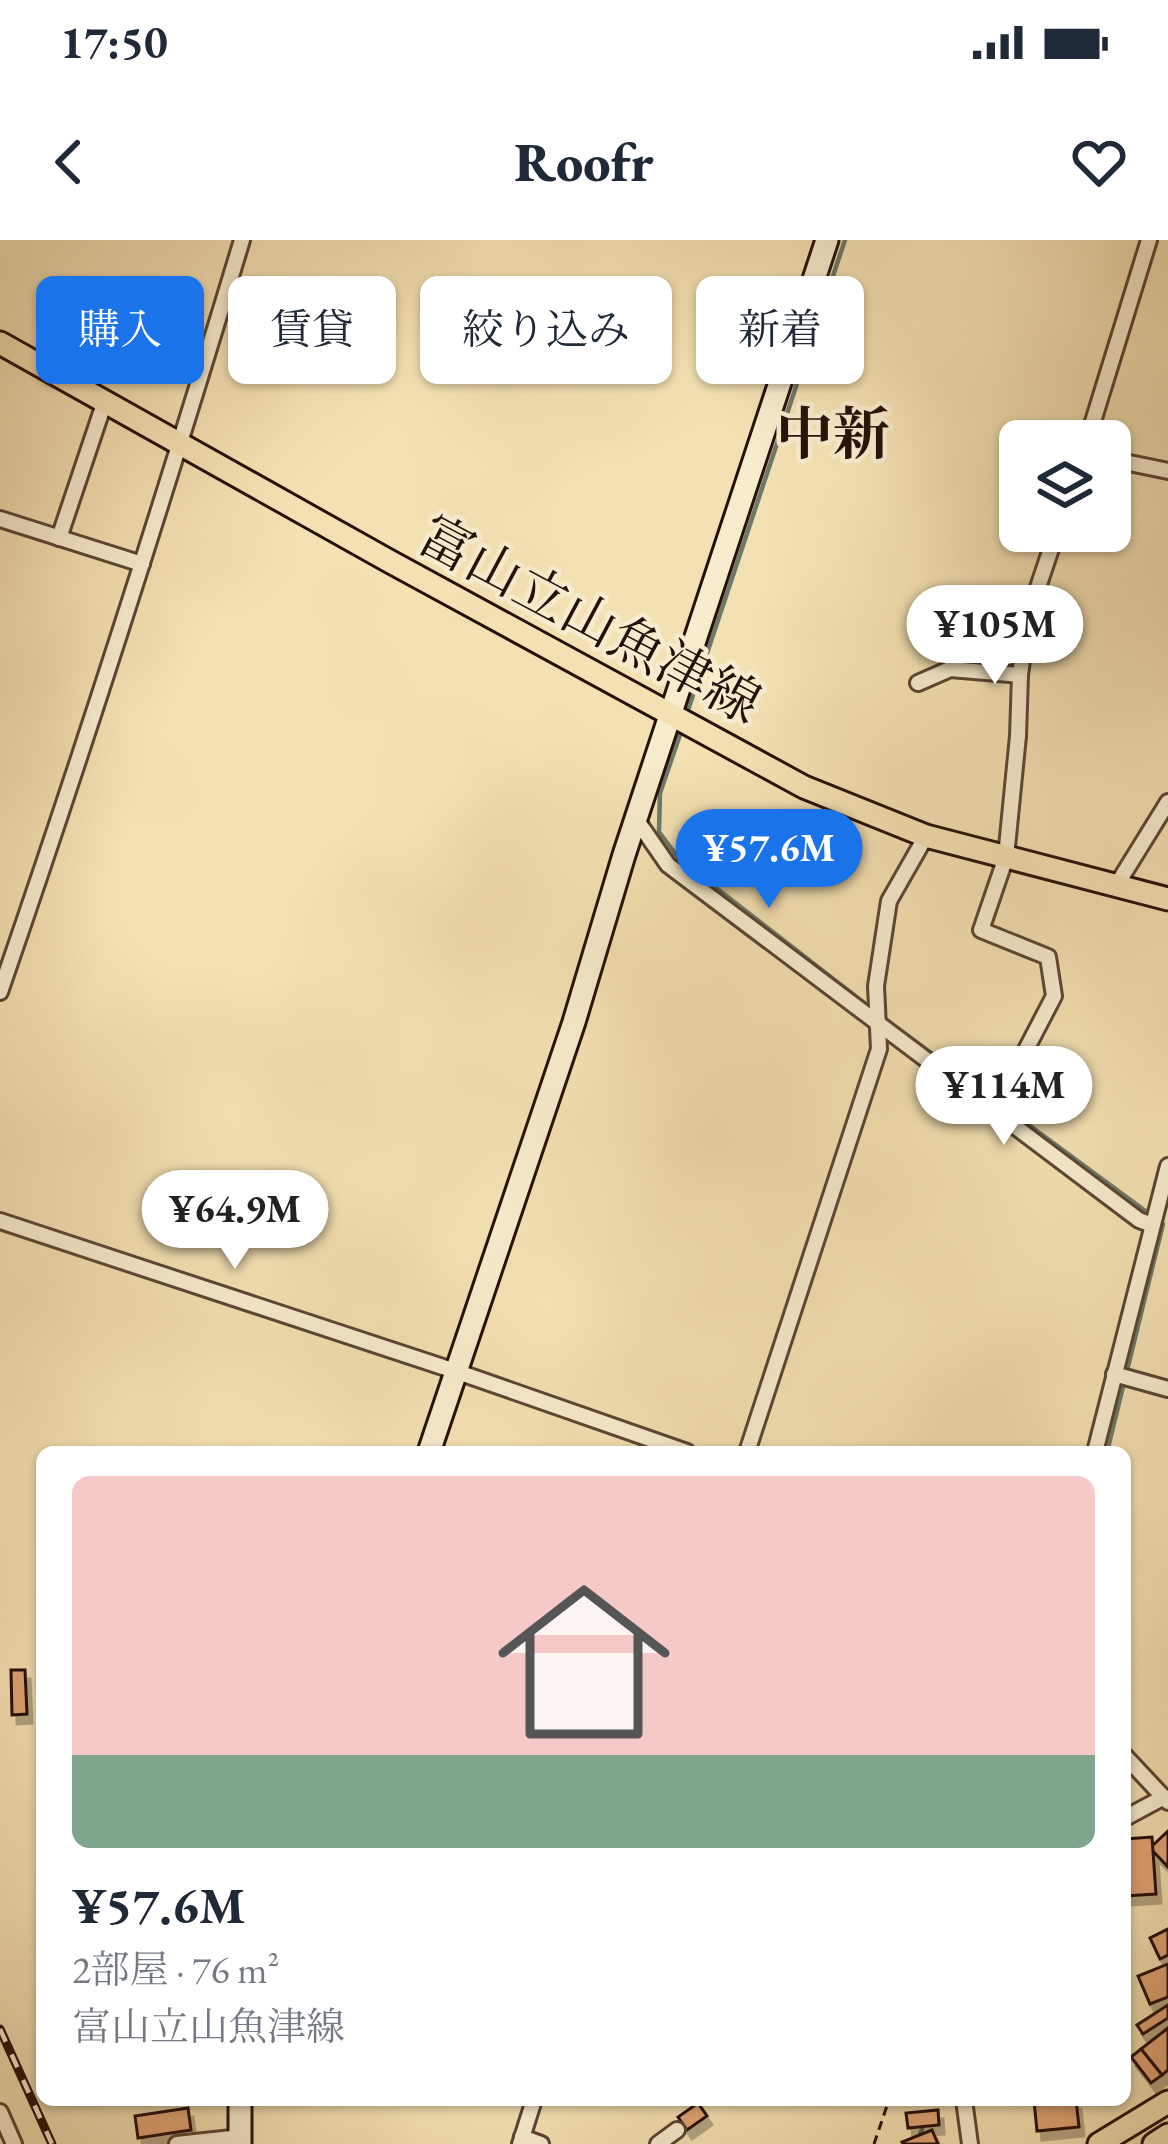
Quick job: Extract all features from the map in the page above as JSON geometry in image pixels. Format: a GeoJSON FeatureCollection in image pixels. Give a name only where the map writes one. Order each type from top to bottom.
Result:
{"type":"FeatureCollection","features":[{"type":"Feature","properties":{"kind":"main road","name":"富山立山魚津線"},"geometry":{"type":"LineString","coordinates":[[0,343],[804,787],[926,836],[1168,899]]}},
{"type":"Feature","properties":{"kind":"main road"},"geometry":{"type":"LineString","coordinates":[[1099,2144],[1168,2102]]}},
{"type":"Feature","properties":{"kind":"main road"},"geometry":{"type":"LineString","coordinates":[[1154,2144],[1168,2135]]}},
{"type":"Feature","properties":{"kind":"street"},"geometry":{"type":"LineString","coordinates":[[0,992],[181,443],[242,240]]}},
{"type":"Feature","properties":{"kind":"street"},"geometry":{"type":"LineString","coordinates":[[431,1446],[574,1022],[826,240]]}},
{"type":"Feature","properties":{"kind":"street"},"geometry":{"type":"LineString","coordinates":[[1093,420],[1149,240]]}},
{"type":"Feature","properties":{"kind":"street"},"geometry":{"type":"LineString","coordinates":[[59,538],[105,401]]}},
{"type":"Feature","properties":{"kind":"street"},"geometry":{"type":"LineString","coordinates":[[1131,463],[1168,471]]}},
{"type":"Feature","properties":{"kind":"street"},"geometry":{"type":"LineString","coordinates":[[0,519],[142,564]]}},
{"type":"Feature","properties":{"kind":"street"},"geometry":{"type":"LineString","coordinates":[[1016,1069],[1054,996],[1048,957],[981,930],[1006,857],[1028,617],[1050,552]]}},
{"type":"Feature","properties":{"kind":"street"},"geometry":{"type":"LineString","coordinates":[[918,683],[950,669],[1020,675]]}},
{"type":"Feature","properties":{"kind":"street"},"geometry":{"type":"LineString","coordinates":[[1115,886],[1168,802]]}},
{"type":"Feature","properties":{"kind":"street"},"geometry":{"type":"LineString","coordinates":[[636,819],[668,865],[1139,1220],[1152,1225]]}},
{"type":"Feature","properties":{"kind":"street"},"geometry":{"type":"LineString","coordinates":[[749,1446],[879,1049],[876,986],[890,901],[926,836]]}},
{"type":"Feature","properties":{"kind":"street"},"geometry":{"type":"LineString","coordinates":[[1096,1446],[1168,1166]]}},
{"type":"Feature","properties":{"kind":"street"},"geometry":{"type":"LineString","coordinates":[[0,1221],[670,1446]]}},
{"type":"Feature","properties":{"kind":"street"},"geometry":{"type":"LineString","coordinates":[[1114,1374],[1168,1389]]}},
{"type":"Feature","properties":{"kind":"street"},"geometry":{"type":"LineString","coordinates":[[1131,1762],[1166,1800],[1131,1815]]}},
{"type":"Feature","properties":{"kind":"street"},"geometry":{"type":"LineString","coordinates":[[177,2144],[240,2140],[240,2106]]}},
{"type":"Feature","properties":{"kind":"street"},"geometry":{"type":"LineString","coordinates":[[532,2106],[521,2141],[542,2144]]}},
{"type":"Feature","properties":{"kind":"street"},"geometry":{"type":"LineString","coordinates":[[965,2106],[970,2144]]}},
{"type":"Feature","properties":{"kind":"street"},"geometry":{"type":"LineString","coordinates":[[0,2112],[14,2144]]}},
{"type":"Feature","properties":{"kind":"street"},"geometry":{"type":"LineString","coordinates":[[658,2144],[677,2131]]}},
{"type":"Feature","properties":{"kind":"path"},"geometry":{"type":"LineString","coordinates":[[874,2144],[887,2106]]}},
{"type":"Feature","properties":{"kind":"building"},"geometry":{"type":"Polygon","coordinates":[[[11,1670],[25,1670],[27,1714],[12,1715],[11,1670]]]}},
{"type":"Feature","properties":{"kind":"building"},"geometry":{"type":"Polygon","coordinates":[[[1168,1831],[1168,1867],[1150,1848],[1168,1831]]]}},
{"type":"Feature","properties":{"kind":"building"},"geometry":{"type":"Polygon","coordinates":[[[1152,1837],[1156,1894],[1131,1896],[1131,1839],[1152,1837]]]}},
{"type":"Feature","properties":{"kind":"building"},"geometry":{"type":"Polygon","coordinates":[[[1168,1929],[1168,1955],[1160,1959],[1150,1938],[1168,1929]]]}},
{"type":"Feature","properties":{"kind":"building"},"geometry":{"type":"Polygon","coordinates":[[[1168,1964],[1168,1997],[1150,2004],[1138,1976],[1168,1964]]]}},
{"type":"Feature","properties":{"kind":"building"},"geometry":{"type":"Polygon","coordinates":[[[1168,2005],[1168,2018],[1143,2034],[1137,2025],[1168,2005]]]}},
{"type":"Feature","properties":{"kind":"building"},"geometry":{"type":"Polygon","coordinates":[[[1168,2028],[1168,2070],[1162,2075],[1141,2049],[1168,2028]]]}},
{"type":"Feature","properties":{"kind":"building"},"geometry":{"type":"Polygon","coordinates":[[[1141,2049],[1162,2075],[1151,2083],[1131,2057],[1141,2049]]]}},
{"type":"Feature","properties":{"kind":"building"},"geometry":{"type":"Polygon","coordinates":[[[694,2106],[700,2106],[707,2116],[687,2130],[678,2117],[694,2106]]]}},
{"type":"Feature","properties":{"kind":"building"},"geometry":{"type":"Polygon","coordinates":[[[1034,2106],[1077,2106],[1079,2127],[1037,2131],[1034,2106]]]}},
{"type":"Feature","properties":{"kind":"building"},"geometry":{"type":"Polygon","coordinates":[[[188,2108],[191,2130],[138,2138],[135,2116],[188,2108]]]}},
{"type":"Feature","properties":{"kind":"building"},"geometry":{"type":"Polygon","coordinates":[[[938,2110],[939,2125],[908,2128],[906,2113],[938,2110]]]}},
{"type":"Feature","properties":{"kind":"building"},"geometry":{"type":"Polygon","coordinates":[[[932,2130],[938,2144],[902,2142],[932,2130]]]}},
{"type":"Feature","properties":{"kind":"waterway"},"geometry":{"type":"LineString","coordinates":[[687,713],[845,240]]}},
{"type":"Feature","properties":{"kind":"waterway"},"geometry":{"type":"LineString","coordinates":[[682,729],[660,793],[659,832],[680,860],[872,1009]]}},
{"type":"Feature","properties":{"kind":"waterway"},"geometry":{"type":"LineString","coordinates":[[881,1016],[1163,1224],[1108,1446]]}},
{"type":"Feature","properties":{"kind":"waterway"},"geometry":{"type":"LineString","coordinates":[[917,2144],[924,2123]]}},
{"type":"Feature","properties":{"kind":"railway"},"geometry":{"type":"LineString","coordinates":[[0,2029],[52,2144]]}},
{"type":"Feature","properties":{"kind":"district","name":"中新"},"geometry":{"type":"Point","coordinates":[833,434]}}]}
